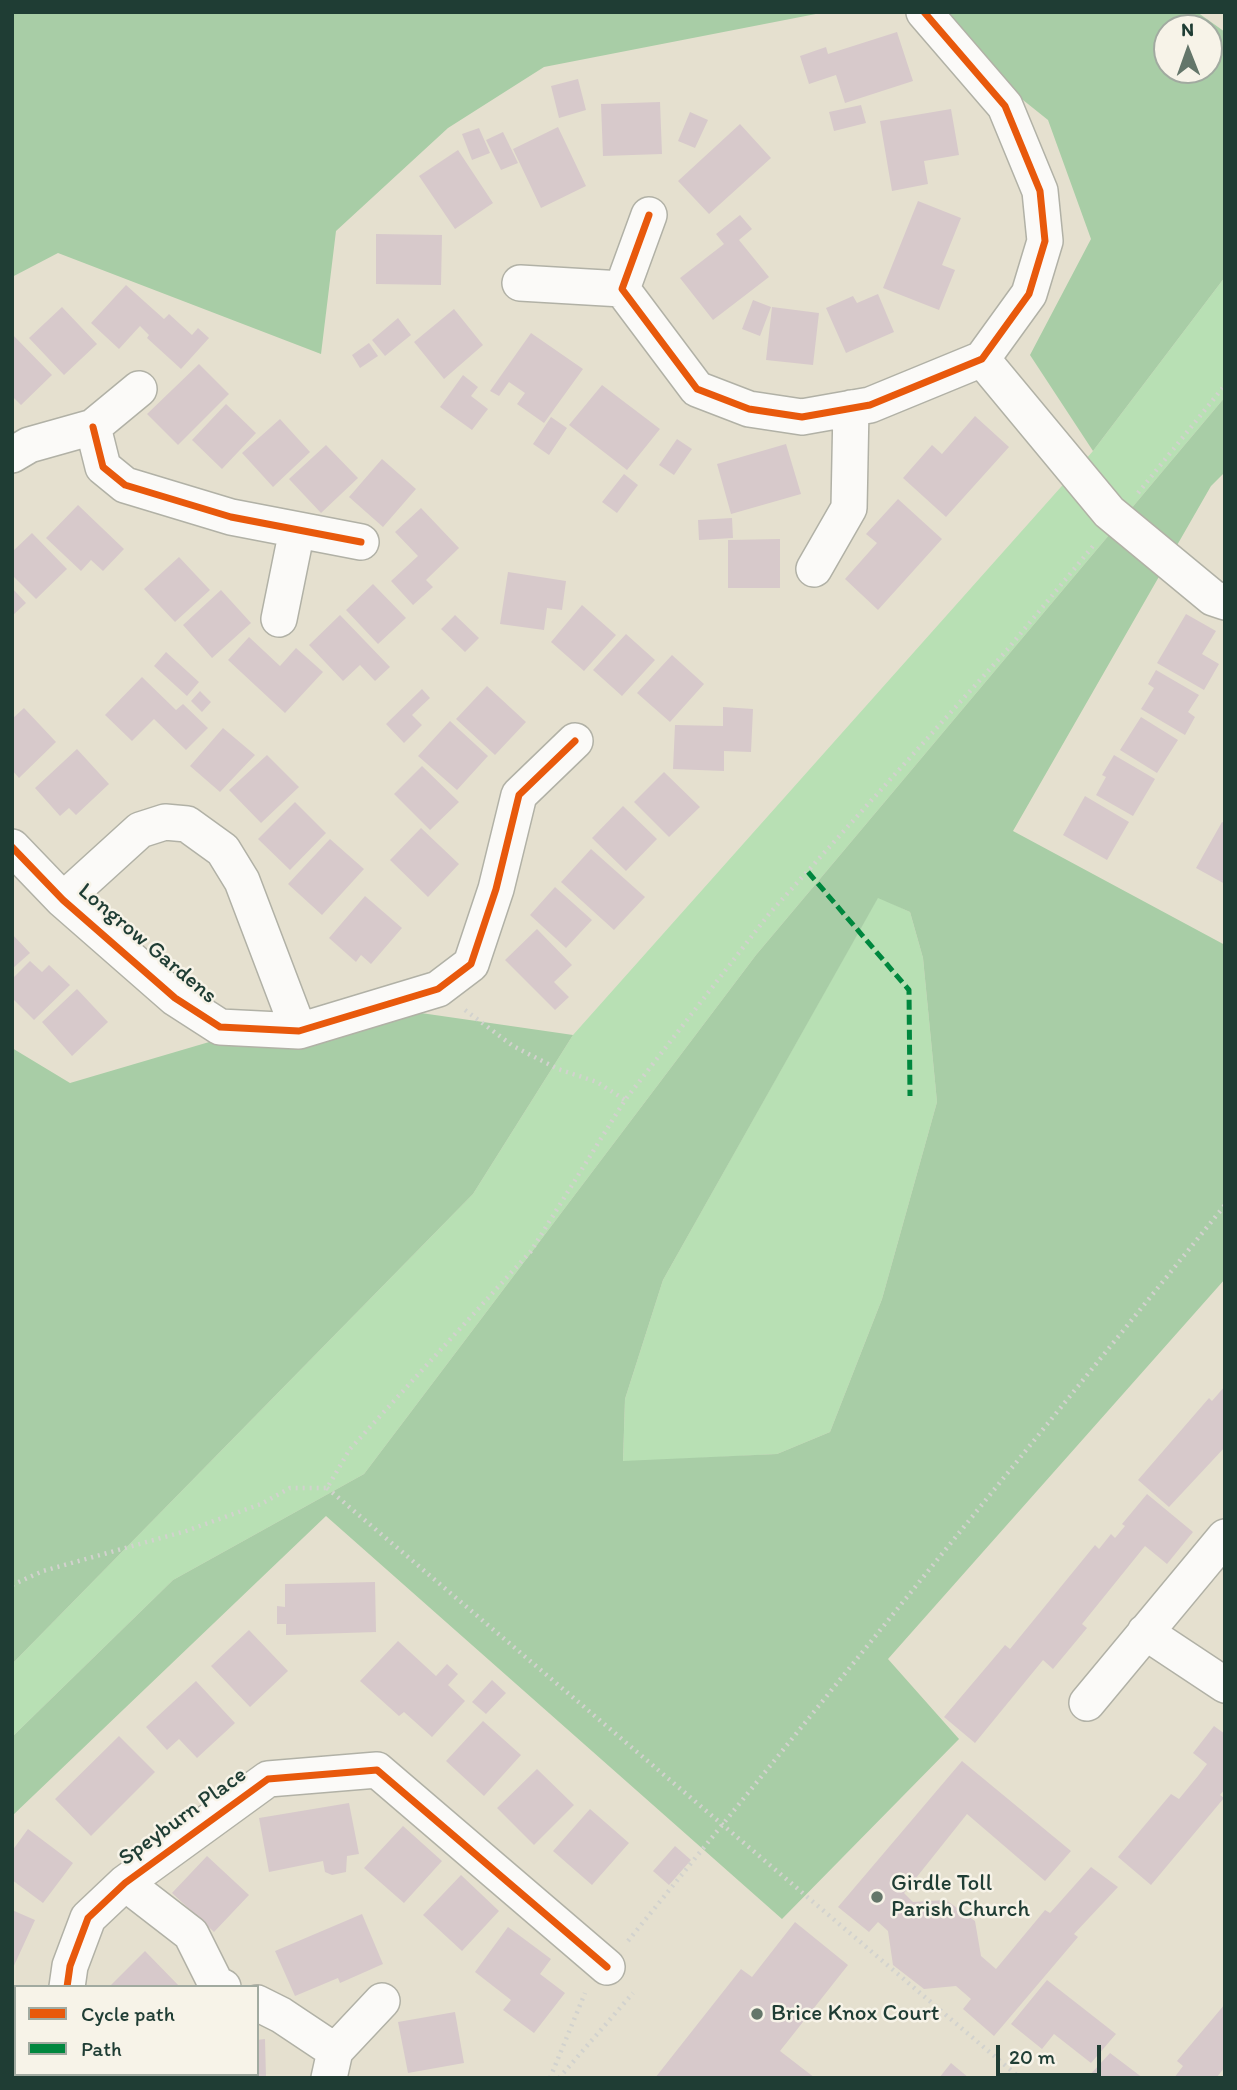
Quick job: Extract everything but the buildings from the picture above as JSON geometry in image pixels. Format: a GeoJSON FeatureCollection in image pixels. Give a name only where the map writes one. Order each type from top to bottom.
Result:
{"type":"FeatureCollection","features":[{"type":"Feature","properties":{"kind":"street"},"geometry":{"type":"LineString","coordinates":[[520,283],[622,289],[697,389],[749,409],[775,415],[802,416],[870,405],[982,359],[1029,294],[1045,241],[1041,191],[1005,106],[924,12]]}},
{"type":"Feature","properties":{"kind":"street"},"geometry":{"type":"LineString","coordinates":[[622,289],[649,215]]}},
{"type":"Feature","properties":{"kind":"street"},"geometry":{"type":"LineString","coordinates":[[982,359],[1112,515],[1213,598],[1225,602]]}},
{"type":"Feature","properties":{"kind":"street"},"geometry":{"type":"LineString","coordinates":[[12,455],[29,445],[93,427],[139,388]]}},
{"type":"Feature","properties":{"kind":"street"},"geometry":{"type":"LineString","coordinates":[[814,569],[849,508],[851,408]]}},
{"type":"Feature","properties":{"kind":"street"},"geometry":{"type":"LineString","coordinates":[[93,427],[103,467],[125,485],[231,517],[361,542]]}},
{"type":"Feature","properties":{"kind":"street"},"geometry":{"type":"LineString","coordinates":[[279,619],[297,530]]}},
{"type":"Feature","properties":{"kind":"street","name":"Longrow Gardens"},"geometry":{"type":"LineString","coordinates":[[12,847],[64,900],[176,998],[220,1027],[299,1031],[438,989],[471,964],[496,889],[519,795],[575,741]]}},
{"type":"Feature","properties":{"kind":"street","name":"Longrow Gardens"},"geometry":{"type":"LineString","coordinates":[[64,900],[140,830],[164,822],[187,824],[223,850],[242,881],[299,1031]]}},
{"type":"Feature","properties":{"kind":"street"},"geometry":{"type":"LineString","coordinates":[[1087,1703],[1225,1537]]}},
{"type":"Feature","properties":{"kind":"street"},"geometry":{"type":"LineString","coordinates":[[1145,1632],[1225,1685]]}},
{"type":"Feature","properties":{"kind":"street","name":"Speyburn Place"},"geometry":{"type":"LineString","coordinates":[[67,1985],[70,1966],[88,1918],[125,1883],[268,1779],[377,1770],[607,1967]]}},
{"type":"Feature","properties":{"kind":"street"},"geometry":{"type":"LineString","coordinates":[[125,1883],[191,1934],[218,1985]]}},
{"type":"Feature","properties":{"kind":"street"},"geometry":{"type":"LineString","coordinates":[[259,2004],[281,2015],[332,2065],[382,2001]]}},
{"type":"Feature","properties":{"kind":"path"},"geometry":{"type":"LineString","coordinates":[[327,1488],[350,1449],[531,1251],[625,1100],[769,914],[1007,650],[1112,515],[1225,385]]}},
{"type":"Feature","properties":{"kind":"path"},"geometry":{"type":"LineString","coordinates":[[438,989],[513,1046],[558,1069],[597,1082],[625,1100]]}},
{"type":"Feature","properties":{"kind":"path"},"geometry":{"type":"LineString","coordinates":[[550,2078],[588,1985],[607,1967],[723,1826],[1225,1205]]}},
{"type":"Feature","properties":{"kind":"path"},"geometry":{"type":"LineString","coordinates":[[12,1585],[43,1571],[186,1531],[261,1504],[290,1488],[327,1488],[1020,2078]]}},
{"type":"Feature","properties":{"kind":"path"},"geometry":{"type":"LineString","coordinates":[[559,2078],[635,1992],[607,1967]]}},
{"type":"Feature","properties":{"kind":"green space"},"geometry":{"type":"Polygon","coordinates":[[[12,12],[826,12],[544,67],[448,128],[336,231],[321,354],[58,253],[12,277],[12,12]]]}},
{"type":"Feature","properties":{"kind":"green space"},"geometry":{"type":"Polygon","coordinates":[[[913,12],[1197,12],[1200,14],[1153,14],[1153,84],[1223,84],[1223,31],[1225,32],[1225,277],[1093,451],[1030,355],[1091,239],[1048,120],[913,12]]]}},
{"type":"Feature","properties":{"kind":"green space"},"geometry":{"type":"Polygon","coordinates":[[[1225,277],[1225,397],[756,955],[364,1474],[173,1580],[12,1737],[12,1664],[473,1194],[573,1035],[1093,451],[1225,277]]]}},
{"type":"Feature","properties":{"kind":"green space"},"geometry":{"type":"Polygon","coordinates":[[[1225,397],[1225,472],[1211,486],[1013,831],[1225,945],[1225,1279],[888,1659],[959,1739],[782,1919],[326,1516],[12,1816],[12,1737],[173,1580],[364,1474],[756,955],[1225,397]],[[878,898],[663,1280],[625,1399],[623,1461],[777,1454],[830,1432],[882,1299],[937,1102],[923,958],[910,912],[878,898]]]}},
{"type":"Feature","properties":{"kind":"green space"},"geometry":{"type":"Polygon","coordinates":[[[878,897],[910,912],[923,958],[937,1102],[882,1299],[830,1432],[777,1454],[623,1462],[625,1399],[663,1280],[878,897]]]}},
{"type":"Feature","properties":{"kind":"green space"},"geometry":{"type":"Polygon","coordinates":[[[345,1002],[573,1035],[473,1194],[12,1664],[12,1048],[70,1083],[345,1002]]]}},
{"type":"Feature","properties":{"kind":"marked path"},"geometry":{"type":"LineString","coordinates":[[808,872],[909,990],[910,1096]]}},
{"type":"Feature","properties":{"kind":"cycle path"},"geometry":{"type":"LineString","coordinates":[[649,215],[622,289],[697,389],[749,409],[802,417],[870,405],[982,359],[1029,294],[1045,241],[1040,191],[1005,106],[924,12]]}},
{"type":"Feature","properties":{"kind":"cycle path"},"geometry":{"type":"LineString","coordinates":[[93,427],[103,467],[125,485],[231,517],[361,542]]}},
{"type":"Feature","properties":{"kind":"cycle path"},"geometry":{"type":"LineString","coordinates":[[12,847],[63,900],[175,998],[220,1027],[299,1031],[438,989],[471,964],[496,889],[519,795],[575,741]]}},
{"type":"Feature","properties":{"kind":"cycle path"},"geometry":{"type":"LineString","coordinates":[[67,1985],[70,1966],[88,1918],[125,1883],[268,1779],[377,1770],[607,1967]]}},
{"type":"Feature","properties":{"kind":"place","name":"Girdle Toll Parish Church"},"geometry":{"type":"Point","coordinates":[877,1897]}},
{"type":"Feature","properties":{"kind":"place","name":"Brice Knox Court"},"geometry":{"type":"Point","coordinates":[757,2014]}}]}
